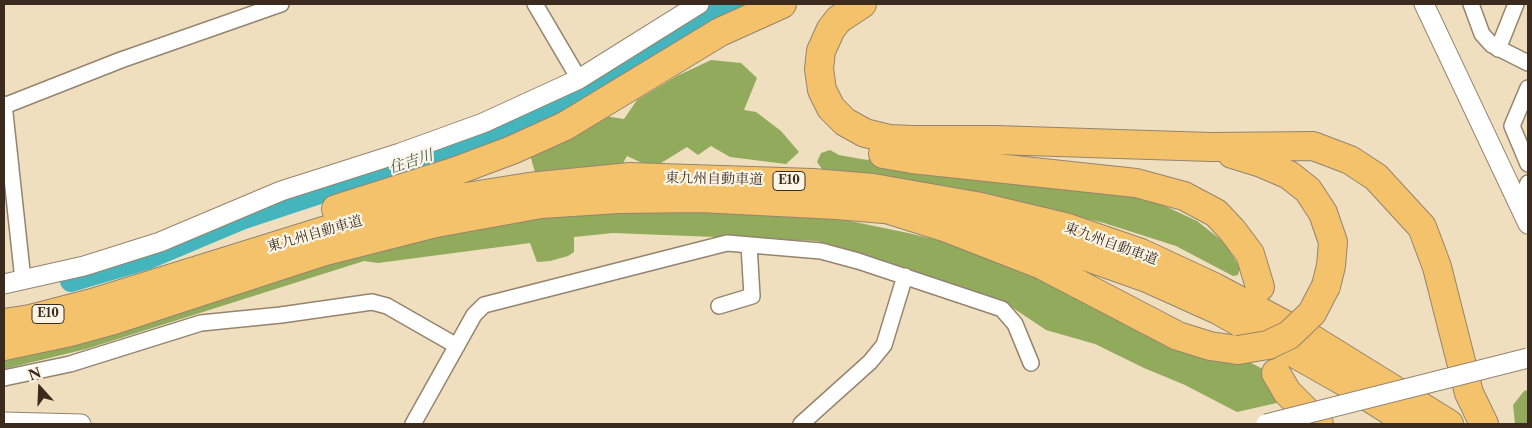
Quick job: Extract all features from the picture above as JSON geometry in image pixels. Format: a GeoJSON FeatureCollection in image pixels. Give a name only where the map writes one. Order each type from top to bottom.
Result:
{"type":"FeatureCollection","features":[{"type":"Feature","properties":{"kind":"highway"},"geometry":{"type":"LineString","coordinates":[[92,303],[284,227],[456,171],[512,150],[565,126],[720,32],[782,4]]}},
{"type":"Feature","properties":{"kind":"highway"},"geometry":{"type":"LineString","coordinates":[[833,4],[823,12],[809,32],[802,59],[803,82],[812,106],[832,133],[875,152],[912,159],[1136,183],[1184,196],[1216,213],[1232,230],[1250,254],[1260,287]]}},
{"type":"Feature","properties":{"kind":"highway"},"geometry":{"type":"LineString","coordinates":[[862,4],[839,20],[825,39],[819,61],[822,90],[831,108],[845,122],[865,133],[890,139],[912,140],[996,140],[1211,148],[1313,146],[1350,160],[1376,177],[1422,227],[1437,267],[1469,393],[1484,424]]}},
{"type":"Feature","properties":{"kind":"highway"},"geometry":{"type":"LineString","coordinates":[[883,208],[947,228],[1042,265],[1178,336],[1210,346],[1238,350],[1268,345],[1289,335],[1312,313],[1326,286],[1331,266],[1333,242],[1324,213],[1308,190],[1289,175],[1261,163],[1211,148]]}},
{"type":"Feature","properties":{"kind":"highway","name":"東九州自動車道"},"geometry":{"type":"LineString","coordinates":[[4,323],[30,319],[92,303],[323,230],[428,203],[529,187],[630,177],[822,184],[873,188],[981,207],[1065,227],[1141,254],[1214,287],[1312,339],[1449,424]]}},
{"type":"Feature","properties":{"kind":"highway","name":"東九州自動車道"},"geometry":{"type":"LineString","coordinates":[[4,346],[70,332],[114,320],[350,245],[436,223],[541,204],[618,199],[700,198],[883,208],[1026,237],[1098,259],[1146,278],[1226,315],[1345,382],[1410,424]]}},
{"type":"Feature","properties":{"kind":"highway"},"geometry":{"type":"LineString","coordinates":[[1276,373],[1287,392],[1319,424]]}},
{"type":"Feature","properties":{"kind":"street"},"geometry":{"type":"LineString","coordinates":[[24,280],[4,105],[121,60],[281,4]]}},
{"type":"Feature","properties":{"kind":"street"},"geometry":{"type":"LineString","coordinates":[[535,4],[580,79]]}},
{"type":"Feature","properties":{"kind":"street"},"geometry":{"type":"LineString","coordinates":[[4,284],[84,266],[160,242],[281,191],[400,154],[482,124],[580,79],[699,4]]}},
{"type":"Feature","properties":{"kind":"street"},"geometry":{"type":"LineString","coordinates":[[1424,4],[1528,224]]}},
{"type":"Feature","properties":{"kind":"street"},"geometry":{"type":"LineString","coordinates":[[1471,4],[1482,34],[1492,45],[1528,63]]}},
{"type":"Feature","properties":{"kind":"street"},"geometry":{"type":"LineString","coordinates":[[1498,49],[1516,4]]}},
{"type":"Feature","properties":{"kind":"street"},"geometry":{"type":"LineString","coordinates":[[1528,88],[1512,126],[1528,164]]}},
{"type":"Feature","properties":{"kind":"street"},"geometry":{"type":"LineString","coordinates":[[1520,206],[1528,183]]}},
{"type":"Feature","properties":{"kind":"street"},"geometry":{"type":"LineString","coordinates":[[413,424],[477,310],[491,303],[717,244],[749,244],[821,252],[905,276],[1002,309],[1015,324],[1031,363]]}},
{"type":"Feature","properties":{"kind":"street"},"geometry":{"type":"LineString","coordinates":[[719,306],[752,296],[749,244]]}},
{"type":"Feature","properties":{"kind":"street"},"geometry":{"type":"LineString","coordinates":[[801,424],[870,362],[884,345],[905,276]]}},
{"type":"Feature","properties":{"kind":"street"},"geometry":{"type":"LineString","coordinates":[[4,378],[70,364],[201,323],[281,315],[372,302],[387,306],[457,346]]}},
{"type":"Feature","properties":{"kind":"street"},"geometry":{"type":"LineString","coordinates":[[1266,424],[1528,358]]}},
{"type":"Feature","properties":{"kind":"street"},"geometry":{"type":"LineString","coordinates":[[4,422],[81,424]]}},
{"type":"Feature","properties":{"kind":"green space"},"geometry":{"type":"Polygon","coordinates":[[[711,60],[741,63],[757,78],[744,110],[756,112],[781,131],[799,152],[786,164],[730,157],[711,146],[698,155],[687,147],[653,168],[627,156],[621,167],[536,176],[529,151],[604,116],[624,119],[637,100],[677,76],[711,60]]]}},
{"type":"Feature","properties":{"kind":"green space"},"geometry":{"type":"Polygon","coordinates":[[[830,150],[839,155],[861,159],[1148,198],[1197,221],[1225,243],[1240,268],[1238,275],[1233,276],[1176,246],[1104,223],[963,189],[878,175],[832,172],[822,169],[817,162],[821,153],[830,150]]]}},
{"type":"Feature","properties":{"kind":"green space"},"geometry":{"type":"Polygon","coordinates":[[[631,207],[821,215],[908,233],[1024,261],[1213,360],[1251,363],[1267,371],[1281,402],[1237,412],[1185,385],[1144,368],[1095,344],[1046,330],[1004,302],[817,241],[613,233],[574,237],[574,252],[568,256],[550,261],[537,262],[530,243],[378,263],[364,261],[86,349],[4,369],[4,358],[466,224],[631,207]]]}},
{"type":"Feature","properties":{"kind":"green space"},"geometry":{"type":"Polygon","coordinates":[[[1528,390],[1528,424],[1515,424],[1513,405],[1524,391],[1528,390]]]}},
{"type":"Feature","properties":{"kind":"waterway","name":"住吉川"},"geometry":{"type":"LineString","coordinates":[[71,281],[146,259],[241,219],[485,138],[541,116],[598,85],[732,4]]}}]}
